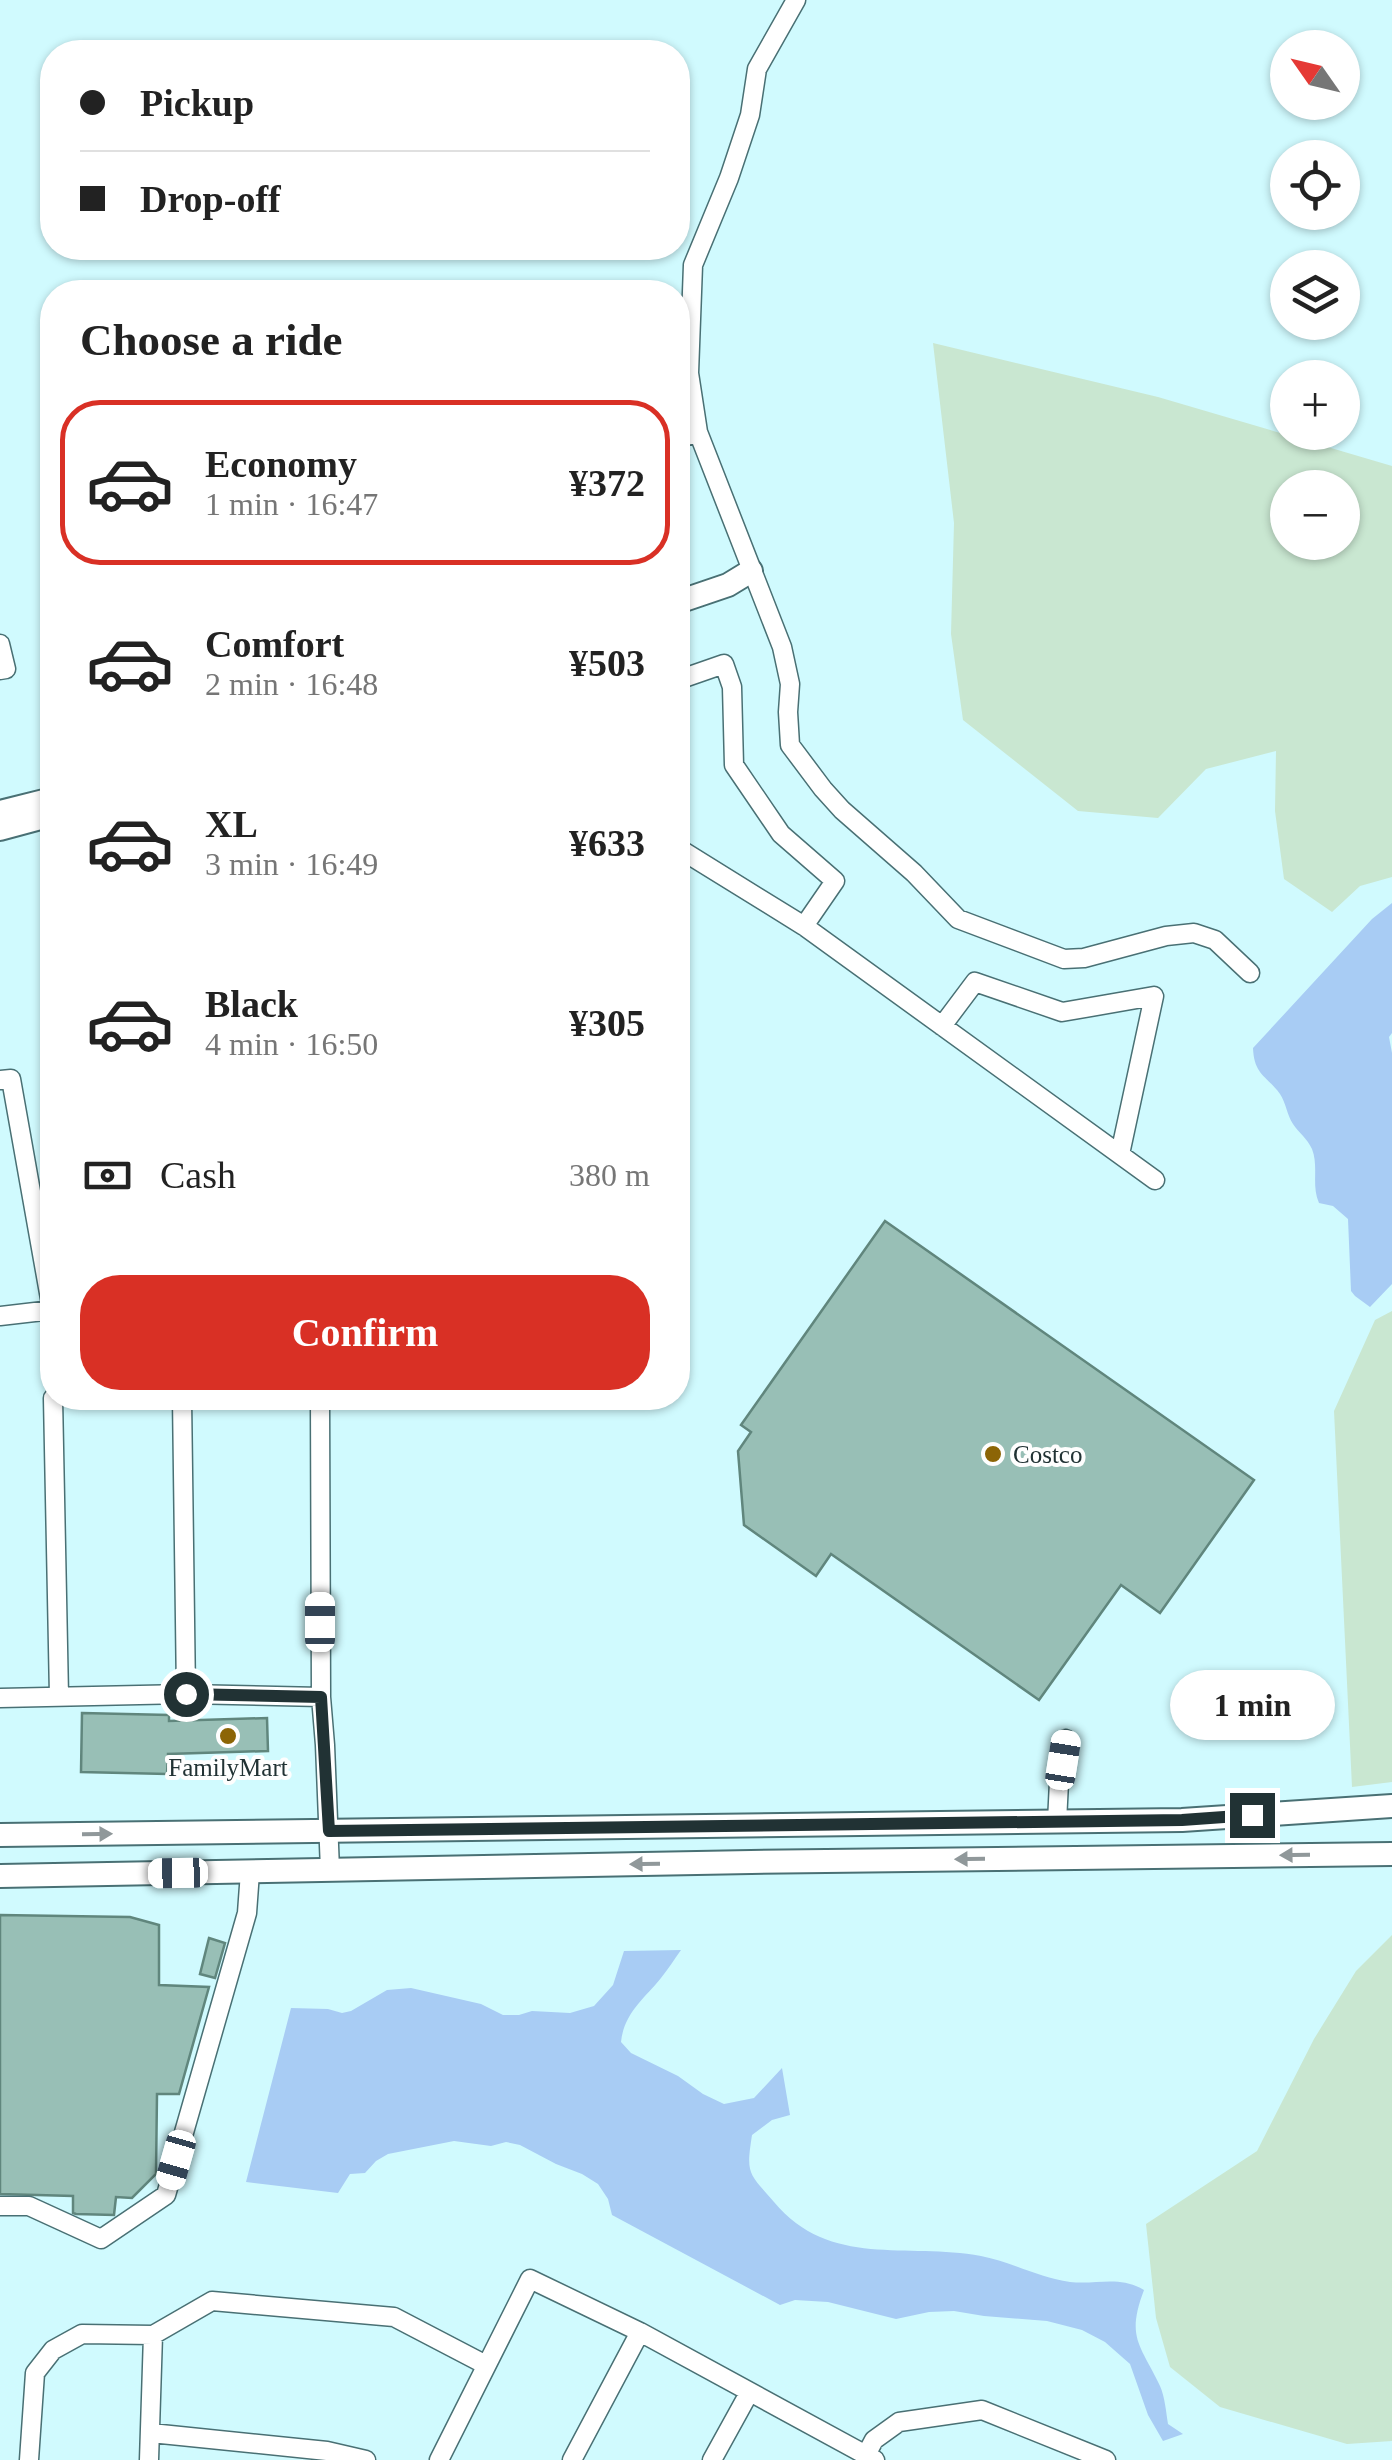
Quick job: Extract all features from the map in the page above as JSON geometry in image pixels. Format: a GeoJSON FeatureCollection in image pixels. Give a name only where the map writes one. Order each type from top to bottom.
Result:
{"type":"FeatureCollection","features":[{"type":"Feature","properties":{"kind":"street"},"geometry":{"type":"LineString","coordinates":[[690,351],[694,265],[750,115],[757,69],[796,0]]}},
{"type":"Feature","properties":{"kind":"street"},"geometry":{"type":"LineString","coordinates":[[690,380],[698,432],[782,647],[790,684],[790,745],[842,810],[914,873],[958,919],[1064,959],[1194,933],[1215,940],[1250,973]]}},
{"type":"Feature","properties":{"kind":"street"},"geometry":{"type":"LineString","coordinates":[[690,434],[698,432]]}},
{"type":"Feature","properties":{"kind":"street"},"geometry":{"type":"LineString","coordinates":[[690,582],[723,570],[751,571]]}},
{"type":"Feature","properties":{"kind":"street"},"geometry":{"type":"LineString","coordinates":[[690,598],[728,585],[751,571]]}},
{"type":"Feature","properties":{"kind":"street"},"geometry":{"type":"LineString","coordinates":[[0,644],[6,669],[0,670]]}},
{"type":"Feature","properties":{"kind":"street"},"geometry":{"type":"LineString","coordinates":[[690,676],[724,664],[732,687],[734,766],[781,834],[835,880],[804,926]]}},
{"type":"Feature","properties":{"kind":"street"},"geometry":{"type":"LineString","coordinates":[[0,812],[40,802]]}},
{"type":"Feature","properties":{"kind":"street"},"geometry":{"type":"LineString","coordinates":[[0,829],[40,819]]}},
{"type":"Feature","properties":{"kind":"street"},"geometry":{"type":"LineString","coordinates":[[690,855],[804,926],[1155,1180]]}},
{"type":"Feature","properties":{"kind":"street"},"geometry":{"type":"LineString","coordinates":[[942,1026],[975,982],[1062,1012],[1154,996],[1120,1154]]}},
{"type":"Feature","properties":{"kind":"street"},"geometry":{"type":"LineString","coordinates":[[0,1080],[10,1079],[40,1244]]}},
{"type":"Feature","properties":{"kind":"street"},"geometry":{"type":"LineString","coordinates":[[0,1316],[40,1311]]}},
{"type":"Feature","properties":{"kind":"street"},"geometry":{"type":"LineString","coordinates":[[53,1410],[59,1696]]}},
{"type":"Feature","properties":{"kind":"street"},"geometry":{"type":"LineString","coordinates":[[182,1410],[186,1694]]}},
{"type":"Feature","properties":{"kind":"street"},"geometry":{"type":"LineString","coordinates":[[320,1410],[321,1697],[330,1870]]}},
{"type":"Feature","properties":{"kind":"street"},"geometry":{"type":"LineString","coordinates":[[0,1698],[186,1694],[321,1697]]}},
{"type":"Feature","properties":{"kind":"street"},"geometry":{"type":"LineString","coordinates":[[1060,1858],[1060,1782],[1066,1740]]}},
{"type":"Feature","properties":{"kind":"street"},"geometry":{"type":"LineString","coordinates":[[0,1835],[1182,1820],[1392,1806]]}},
{"type":"Feature","properties":{"kind":"street"},"geometry":{"type":"LineString","coordinates":[[750,1826],[751,1862]]}},
{"type":"Feature","properties":{"kind":"street"},"geometry":{"type":"LineString","coordinates":[[0,1876],[1392,1854]]}},
{"type":"Feature","properties":{"kind":"street"},"geometry":{"type":"LineString","coordinates":[[0,2206],[29,2206],[100,2238],[166,2194],[247,1913],[250,1872]]}},
{"type":"Feature","properties":{"kind":"street"},"geometry":{"type":"LineString","coordinates":[[440,2460],[530,2279],[640,2332],[871,2457],[874,2440],[899,2422],[982,2410],[1106,2460]]}},
{"type":"Feature","properties":{"kind":"street"},"geometry":{"type":"LineString","coordinates":[[28,2460],[35,2373],[53,2350],[82,2334],[153,2335],[212,2301],[394,2317],[486,2364]]}},
{"type":"Feature","properties":{"kind":"street"},"geometry":{"type":"LineString","coordinates":[[572,2460],[640,2332]]}},
{"type":"Feature","properties":{"kind":"street"},"geometry":{"type":"LineString","coordinates":[[149,2460],[153,2335]]}},
{"type":"Feature","properties":{"kind":"street"},"geometry":{"type":"LineString","coordinates":[[712,2460],[750,2394]]}},
{"type":"Feature","properties":{"kind":"street"},"geometry":{"type":"LineString","coordinates":[[151,2433],[328,2451],[366,2460]]}},
{"type":"Feature","properties":{"kind":"green space"},"geometry":{"type":"Polygon","coordinates":[[[933,343],[1158,397],[1270,430],[1270,450],[1338,450],[1392,466],[1392,877],[1360,886],[1332,912],[1284,879],[1275,811],[1276,751],[1206,769],[1158,818],[1078,811],[963,720],[951,634],[954,523],[933,343]]]}},
{"type":"Feature","properties":{"kind":"green space"},"geometry":{"type":"Polygon","coordinates":[[[1392,1311],[1392,1782],[1352,1787],[1334,1411],[1375,1320],[1392,1311]]]}},
{"type":"Feature","properties":{"kind":"green space"},"geometry":{"type":"Polygon","coordinates":[[[1392,1935],[1392,2441],[1347,2444],[1220,2407],[1170,2367],[1156,2318],[1146,2224],[1257,2151],[1314,2039],[1356,1971],[1392,1935]]]}},
{"type":"Feature","properties":{"kind":"water"},"geometry":{"type":"Polygon","coordinates":[[[1392,903],[1392,1284],[1370,1307],[1351,1291],[1348,1219],[1333,1206],[1319,1203],[1312,1149],[1293,1124],[1280,1094],[1259,1070],[1253,1048],[1372,919],[1392,903]]]}},
{"type":"Feature","properties":{"kind":"water"},"geometry":{"type":"Polygon","coordinates":[[[681,1950],[630,2015],[621,2042],[631,2053],[724,2104],[754,2098],[782,2068],[790,2115],[772,2120],[752,2135],[749,2158],[754,2178],[774,2202],[796,2223],[845,2245],[981,2256],[1059,2280],[1117,2282],[1144,2290],[1136,2319],[1138,2340],[1162,2390],[1168,2424],[1183,2434],[1163,2441],[1148,2415],[1130,2364],[1105,2342],[1082,2330],[1047,2321],[954,2311],[896,2319],[828,2302],[795,2300],[780,2305],[612,2215],[598,2184],[520,2145],[454,2141],[388,2154],[365,2173],[350,2174],[338,2193],[246,2182],[291,2008],[342,2013],[387,1990],[411,1988],[481,2004],[503,2015],[532,2011],[570,2013],[594,2006],[613,1985],[624,1951],[681,1950]]]}},
{"type":"Feature","properties":{"kind":"building","name":"Costco"},"geometry":{"type":"Polygon","coordinates":[[[885,1221],[1254,1480],[1160,1613],[1121,1585],[1039,1700],[831,1554],[816,1576],[744,1525],[738,1451],[751,1432],[741,1425],[885,1221]]]}},
{"type":"Feature","properties":{"kind":"building"},"geometry":{"type":"Polygon","coordinates":[[[82,1713],[169,1715],[169,1721],[267,1718],[268,1751],[168,1754],[167,1774],[81,1772],[82,1713]]]}},
{"type":"Feature","properties":{"kind":"building"},"geometry":{"type":"Polygon","coordinates":[[[0,1915],[130,1917],[159,1925],[159,1985],[209,1987],[179,2094],[157,2094],[156,2174],[132,2198],[116,2197],[114,2215],[73,2213],[73,2196],[0,2194],[0,1915]]]}},
{"type":"Feature","properties":{"kind":"building"},"geometry":{"type":"Polygon","coordinates":[[[209,1938],[225,1943],[215,1978],[200,1974],[209,1938]]]}},
{"type":"Feature","properties":{"kind":"place","name":"Costco"},"geometry":{"type":"Point","coordinates":[993,1454]}},
{"type":"Feature","properties":{"kind":"place","name":"FamilyMart"},"geometry":{"type":"Point","coordinates":[228,1736]}},
{"type":"Feature","properties":{"kind":"route"},"geometry":{"type":"LineString","coordinates":[[186,1694],[321,1697],[329,1831],[1182,1820],[1252,1815]]}}]}
